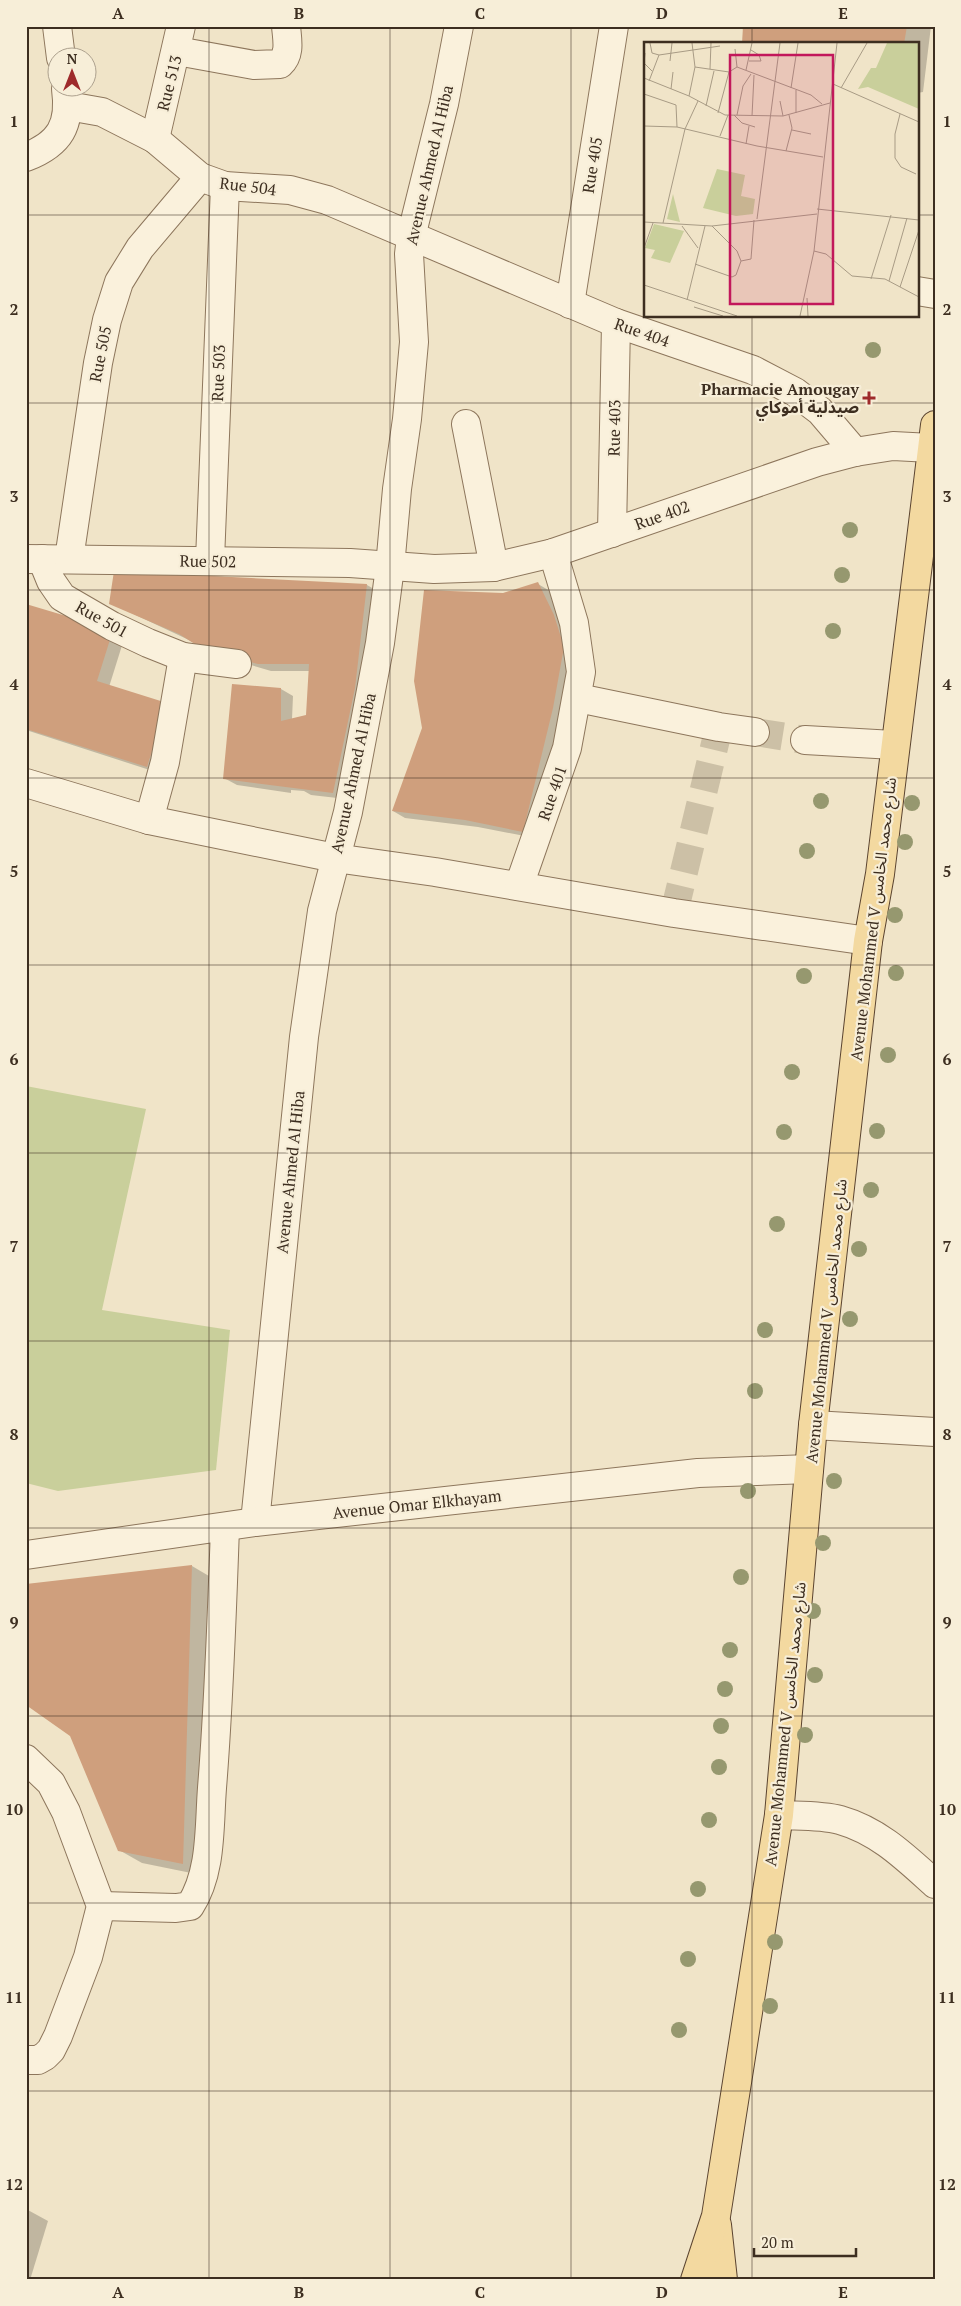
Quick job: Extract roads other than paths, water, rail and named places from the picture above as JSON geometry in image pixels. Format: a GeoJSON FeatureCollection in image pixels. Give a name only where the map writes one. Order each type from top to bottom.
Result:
{"type":"FeatureCollection","features":[{"type":"Feature","properties":{"kind":"main road","name":"Avenue Mohammed V شارع محمد الخامس"},"geometry":{"type":"LineString","coordinates":[[696,2280],[716,2216],[779,1815],[813,1425],[868,941],[880,874],[894,745],[933,436]]}},
{"type":"Feature","properties":{"kind":"main road","name":"Avenue Mohammed V شارع محمد الخامس"},"geometry":{"type":"LineString","coordinates":[[716,2216],[723,2280]]}},
{"type":"Feature","properties":{"kind":"street"},"geometry":{"type":"LineString","coordinates":[[57,26],[60,48]]}},
{"type":"Feature","properties":{"kind":"street"},"geometry":{"type":"LineString","coordinates":[[179,38],[254,65],[280,64],[286,59],[286,26]]}},
{"type":"Feature","properties":{"kind":"street","name":"Avenue Ahmed Al Hiba"},"geometry":{"type":"LineString","coordinates":[[255,1522],[304,1037],[322,911],[348,812],[380,643],[390,567],[414,342],[409,254],[411,236],[444,104],[459,26]]}},
{"type":"Feature","properties":{"kind":"street","name":"Rue 405"},"geometry":{"type":"LineString","coordinates":[[570,304],[614,26]]}},
{"type":"Feature","properties":{"kind":"street","name":"Rue 513"},"geometry":{"type":"LineString","coordinates":[[155,139],[179,38]]}},
{"type":"Feature","properties":{"kind":"street"},"geometry":{"type":"LineString","coordinates":[[26,157],[43,151],[58,138],[67,98]]}},
{"type":"Feature","properties":{"kind":"street","name":"Rue 504"},"geometry":{"type":"LineString","coordinates":[[69,98],[155,139],[200,177],[225,186],[290,190],[327,200],[411,236]]}},
{"type":"Feature","properties":{"kind":"street","name":"Rue 505"},"geometry":{"type":"LineString","coordinates":[[69,559],[98,362],[106,320],[119,282],[140,248],[200,177]]}},
{"type":"Feature","properties":{"kind":"street","name":"Rue 503"},"geometry":{"type":"LineString","coordinates":[[210,560],[225,186]]}},
{"type":"Feature","properties":{"kind":"street","name":"Rue 404"},"geometry":{"type":"LineString","coordinates":[[411,236],[616,323],[753,370],[795,392],[820,411],[855,452]]}},
{"type":"Feature","properties":{"kind":"street"},"geometry":{"type":"LineString","coordinates":[[918,291],[935,294]]}},
{"type":"Feature","properties":{"kind":"street","name":"Rue 403"},"geometry":{"type":"LineString","coordinates":[[612,533],[616,323]]}},
{"type":"Feature","properties":{"kind":"street"},"geometry":{"type":"LineString","coordinates":[[466,424],[494,567]]}},
{"type":"Feature","properties":{"kind":"street","name":"Rue 402"},"geometry":{"type":"LineString","coordinates":[[390,567],[434,569],[494,567],[553,553],[730,490],[817,462],[933,436]]}},
{"type":"Feature","properties":{"kind":"street","name":"Rue 401"},"geometry":{"type":"LineString","coordinates":[[519,886],[567,748],[578,698],[581,672],[574,622],[553,553]]}},
{"type":"Feature","properties":{"kind":"street","name":"Rue 502"},"geometry":{"type":"LineString","coordinates":[[34,559],[350,563],[390,567]]}},
{"type":"Feature","properties":{"kind":"street","name":"Rue 501"},"geometry":{"type":"LineString","coordinates":[[34,559],[62,597],[112,626],[148,644],[184,657],[237,664]]}},
{"type":"Feature","properties":{"kind":"street"},"geometry":{"type":"LineString","coordinates":[[149,820],[165,762],[184,657]]}},
{"type":"Feature","properties":{"kind":"street"},"geometry":{"type":"LineString","coordinates":[[578,698],[755,732]]}},
{"type":"Feature","properties":{"kind":"street"},"geometry":{"type":"LineString","coordinates":[[805,740],[894,745]]}},
{"type":"Feature","properties":{"kind":"street"},"geometry":{"type":"LineString","coordinates":[[26,783],[149,820],[335,858],[868,941]]}},
{"type":"Feature","properties":{"kind":"street"},"geometry":{"type":"LineString","coordinates":[[813,1425],[935,1432]]}},
{"type":"Feature","properties":{"kind":"street","name":"Avenue Omar Elkhayam"},"geometry":{"type":"LineString","coordinates":[[26,1555],[225,1528],[255,1522],[698,1473],[809,1469]]}},
{"type":"Feature","properties":{"kind":"street"},"geometry":{"type":"LineString","coordinates":[[101,1906],[176,1908],[190,1906],[198,1894],[206,1866],[219,1704],[225,1528]]}},
{"type":"Feature","properties":{"kind":"street"},"geometry":{"type":"LineString","coordinates":[[26,1759],[51,1783],[66,1812],[101,1906],[88,1957],[58,2036],[51,2050],[45,2056],[38,2060],[26,2060]]}},
{"type":"Feature","properties":{"kind":"street"},"geometry":{"type":"LineString","coordinates":[[779,1815],[839,1820],[864,1828],[893,1846],[935,1884]]}},
{"type":"Feature","properties":{"kind":"tunnel"},"geometry":{"type":"LineString","coordinates":[[674,913],[719,727]]}},
{"type":"Feature","properties":{"kind":"tunnel"},"geometry":{"type":"LineString","coordinates":[[755,732],[805,740]]}},
{"type":"Feature","properties":{"kind":"place","name":"Pharmacie Amougay صيدلية أموكاي"},"geometry":{"type":"Point","coordinates":[869,398]}}]}
